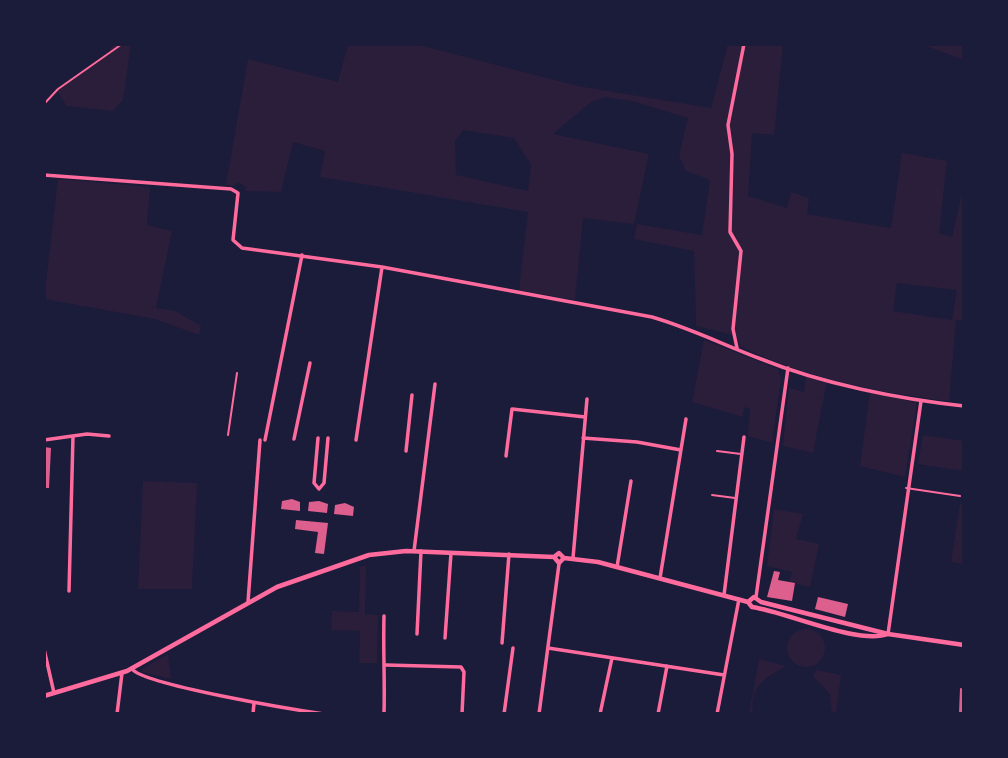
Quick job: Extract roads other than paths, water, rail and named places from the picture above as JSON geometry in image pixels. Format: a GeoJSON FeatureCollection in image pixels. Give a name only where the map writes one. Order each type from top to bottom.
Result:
{"type":"FeatureCollection","features":[{"type":"Feature","properties":{"kind":"street"},"geometry":{"type":"LineString","coordinates":[[737,348],[733,329],[741,251],[730,232],[732,154],[728,125],[744,44]]}},
{"type":"Feature","properties":{"kind":"street"},"geometry":{"type":"LineString","coordinates":[[44,175],[231,189],[239,197],[233,233],[237,245],[382,267],[652,317],[695,330],[788,368],[921,401],[964,406]]}},
{"type":"Feature","properties":{"kind":"street"},"geometry":{"type":"LineString","coordinates":[[265,440],[302,256]]}},
{"type":"Feature","properties":{"kind":"street"},"geometry":{"type":"LineString","coordinates":[[356,440],[382,267]]}},
{"type":"Feature","properties":{"kind":"street"},"geometry":{"type":"LineString","coordinates":[[294,439],[310,363]]}},
{"type":"Feature","properties":{"kind":"street"},"geometry":{"type":"LineString","coordinates":[[755,608],[788,368]]}},
{"type":"Feature","properties":{"kind":"street"},"geometry":{"type":"LineString","coordinates":[[414,551],[435,384]]}},
{"type":"Feature","properties":{"kind":"street"},"geometry":{"type":"LineString","coordinates":[[406,451],[412,395]]}},
{"type":"Feature","properties":{"kind":"street"},"geometry":{"type":"LineString","coordinates":[[573,558],[587,398]]}},
{"type":"Feature","properties":{"kind":"street"},"geometry":{"type":"LineString","coordinates":[[888,634],[906,488],[921,401]]}},
{"type":"Feature","properties":{"kind":"street"},"geometry":{"type":"LineString","coordinates":[[506,456],[512,409],[585,417]]}},
{"type":"Feature","properties":{"kind":"street"},"geometry":{"type":"LineString","coordinates":[[660,578],[686,419]]}},
{"type":"Feature","properties":{"kind":"street"},"geometry":{"type":"LineString","coordinates":[[44,440],[73,436],[109,436]]}},
{"type":"Feature","properties":{"kind":"street"},"geometry":{"type":"LineString","coordinates":[[69,590],[73,436]]}},
{"type":"Feature","properties":{"kind":"street"},"geometry":{"type":"LineString","coordinates":[[724,595],[744,437]]}},
{"type":"Feature","properties":{"kind":"street"},"geometry":{"type":"LineString","coordinates":[[318,438],[314,483],[319,489],[324,483],[328,438]]}},
{"type":"Feature","properties":{"kind":"street"},"geometry":{"type":"LineString","coordinates":[[583,438],[681,450]]}},
{"type":"Feature","properties":{"kind":"street"},"geometry":{"type":"LineString","coordinates":[[248,602],[260,440]]}},
{"type":"Feature","properties":{"kind":"street"},"geometry":{"type":"LineString","coordinates":[[617,567],[631,481]]}},
{"type":"Feature","properties":{"kind":"street"},"geometry":{"type":"LineString","coordinates":[[417,634],[421,551]]}},
{"type":"Feature","properties":{"kind":"street"},"geometry":{"type":"LineString","coordinates":[[44,696],[132,669],[288,582],[382,552],[421,551],[554,557],[559,553],[564,558],[617,567],[748,602],[757,599],[888,634],[964,645]]}},
{"type":"Feature","properties":{"kind":"street"},"geometry":{"type":"LineString","coordinates":[[444,638],[451,552]]}},
{"type":"Feature","properties":{"kind":"street"},"geometry":{"type":"LineString","coordinates":[[502,643],[509,554]]}},
{"type":"Feature","properties":{"kind":"street"},"geometry":{"type":"LineString","coordinates":[[554,557],[559,563]]}},
{"type":"Feature","properties":{"kind":"street"},"geometry":{"type":"LineString","coordinates":[[539,714],[559,563],[564,558]]}},
{"type":"Feature","properties":{"kind":"street"},"geometry":{"type":"LineString","coordinates":[[717,714],[739,600]]}},
{"type":"Feature","properties":{"kind":"street"},"geometry":{"type":"LineString","coordinates":[[748,602],[750,607],[859,635],[888,634]]}},
{"type":"Feature","properties":{"kind":"street"},"geometry":{"type":"LineString","coordinates":[[383,616],[383,657],[386,665],[384,714]]}},
{"type":"Feature","properties":{"kind":"street"},"geometry":{"type":"LineString","coordinates":[[504,714],[513,648]]}},
{"type":"Feature","properties":{"kind":"street"},"geometry":{"type":"LineString","coordinates":[[548,648],[724,675]]}},
{"type":"Feature","properties":{"kind":"street"},"geometry":{"type":"LineString","coordinates":[[44,649],[54,693]]}},
{"type":"Feature","properties":{"kind":"street"},"geometry":{"type":"LineString","coordinates":[[600,714],[612,658]]}},
{"type":"Feature","properties":{"kind":"street"},"geometry":{"type":"LineString","coordinates":[[386,665],[461,667],[464,672],[462,714]]}},
{"type":"Feature","properties":{"kind":"street"},"geometry":{"type":"LineString","coordinates":[[658,714],[667,666]]}},
{"type":"Feature","properties":{"kind":"street"},"geometry":{"type":"LineString","coordinates":[[132,669],[140,676],[291,712],[324,714]]}},
{"type":"Feature","properties":{"kind":"street"},"geometry":{"type":"LineString","coordinates":[[117,714],[122,673]]}},
{"type":"Feature","properties":{"kind":"street"},"geometry":{"type":"LineString","coordinates":[[253,714],[254,702]]}},
{"type":"Feature","properties":{"kind":"lane"},"geometry":{"type":"LineString","coordinates":[[44,104],[58,89],[122,44]]}},
{"type":"Feature","properties":{"kind":"lane"},"geometry":{"type":"LineString","coordinates":[[228,435],[237,373]]}},
{"type":"Feature","properties":{"kind":"lane"},"geometry":{"type":"LineString","coordinates":[[717,452],[742,454]]}},
{"type":"Feature","properties":{"kind":"lane"},"geometry":{"type":"LineString","coordinates":[[906,488],[960,496]]}},
{"type":"Feature","properties":{"kind":"lane"},"geometry":{"type":"LineString","coordinates":[[712,495],[737,498]]}}]}
